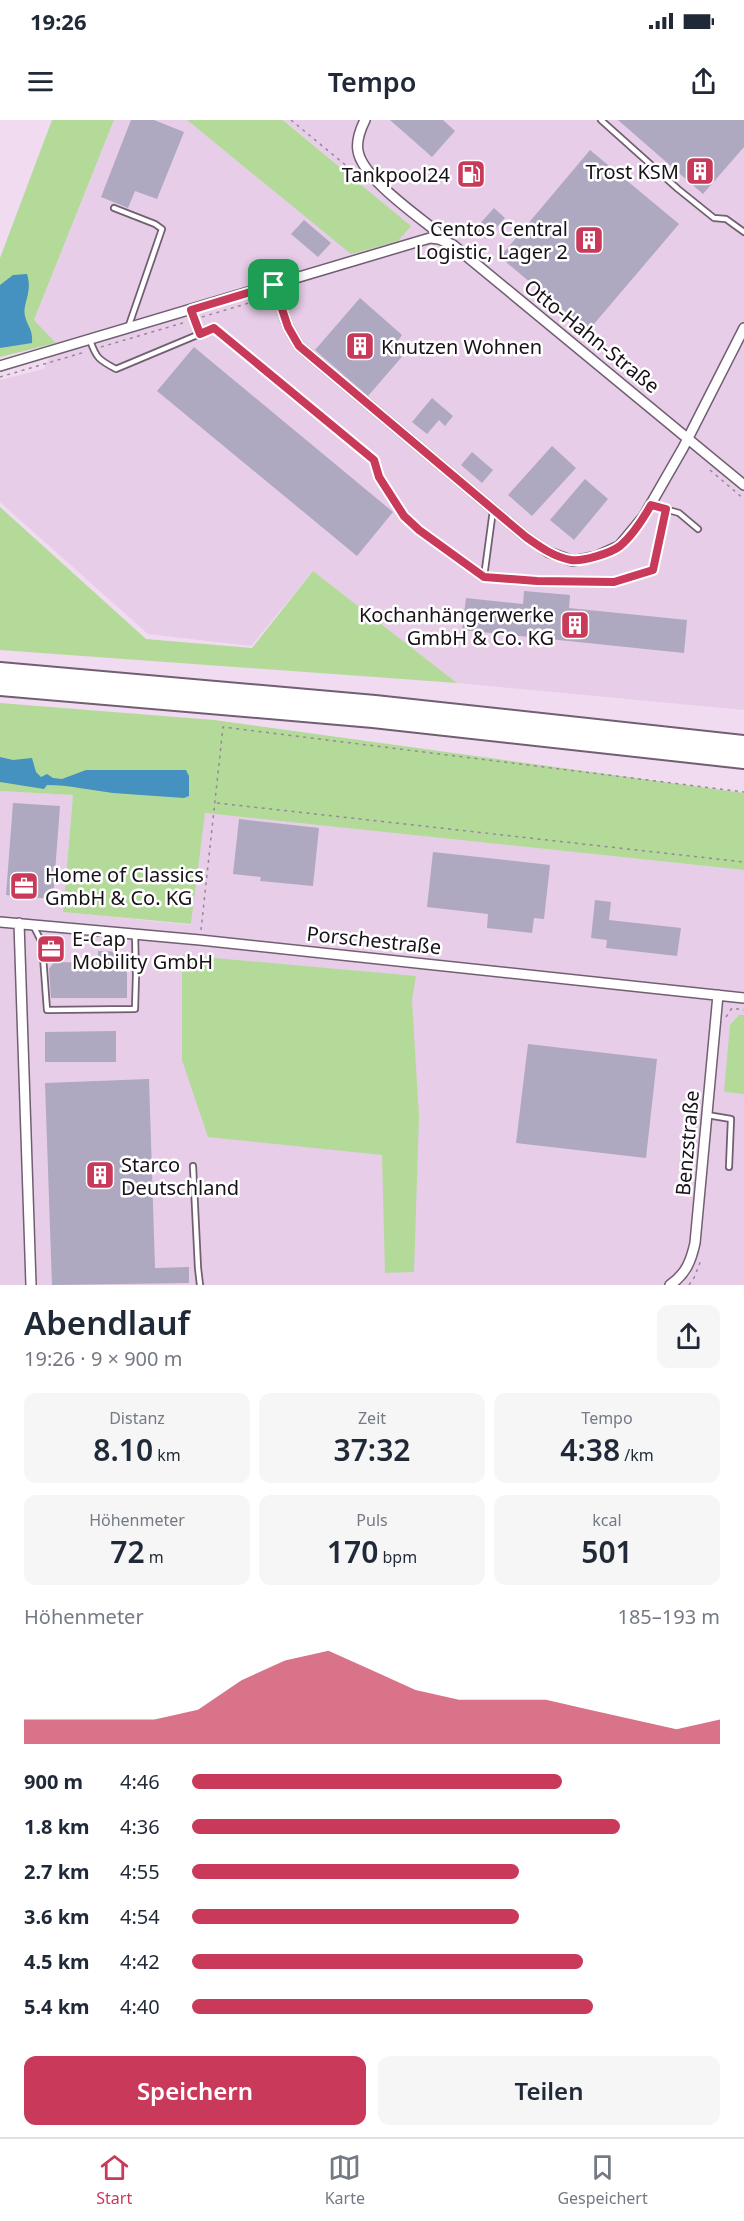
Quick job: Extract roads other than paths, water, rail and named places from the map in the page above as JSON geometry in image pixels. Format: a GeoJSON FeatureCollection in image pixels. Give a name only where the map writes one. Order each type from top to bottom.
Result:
{"type":"FeatureCollection","features":[{"type":"Feature","properties":{"kind":"highway"},"geometry":{"type":"LineString","coordinates":[[0,671],[355,702],[744,744]]}},
{"type":"Feature","properties":{"kind":"highway"},"geometry":{"type":"LineString","coordinates":[[0,687],[373,719],[744,760]]}},
{"type":"Feature","properties":{"kind":"street","name":"Otto-Hahn-Straße"},"geometry":{"type":"LineString","coordinates":[[365,120],[359,132],[358,151],[364,168],[374,179],[436,231],[439,239],[453,245],[744,485]]}},
{"type":"Feature","properties":{"kind":"street"},"geometry":{"type":"LineString","coordinates":[[0,366],[92,344],[128,328],[192,314],[276,290],[430,238],[439,239]]}},
{"type":"Feature","properties":{"kind":"street"},"geometry":{"type":"LineString","coordinates":[[276,290],[288,327],[299,346],[493,510],[548,552],[573,561],[597,556],[619,546],[644,516],[688,438],[744,328]]}},
{"type":"Feature","properties":{"kind":"street","name":"Porschestraße"},"geometry":{"type":"LineString","coordinates":[[0,922],[200,940],[744,998]]}},
{"type":"Feature","properties":{"kind":"street"},"geometry":{"type":"LineString","coordinates":[[19,923],[31,1285]]}},
{"type":"Feature","properties":{"kind":"street","name":"Benzstraße"},"geometry":{"type":"LineString","coordinates":[[670,1285],[684,1273],[692,1259],[695,1243],[718,995]]}},
{"type":"Feature","properties":{"kind":"lane"},"geometry":{"type":"LineString","coordinates":[[601,120],[714,218],[726,219],[744,232]]}},
{"type":"Feature","properties":{"kind":"lane"},"geometry":{"type":"LineString","coordinates":[[114,208],[162,229],[128,328]]}},
{"type":"Feature","properties":{"kind":"lane"},"geometry":{"type":"LineString","coordinates":[[192,314],[200,334]]}},
{"type":"Feature","properties":{"kind":"lane"},"geometry":{"type":"LineString","coordinates":[[92,344],[99,360],[116,369],[214,328],[374,460],[379,477],[404,516],[419,530],[484,577],[537,581],[614,582],[653,570],[666,509]]}},
{"type":"Feature","properties":{"kind":"lane"},"geometry":{"type":"LineString","coordinates":[[651,505],[678,513],[698,529]]}},
{"type":"Feature","properties":{"kind":"lane"},"geometry":{"type":"LineString","coordinates":[[484,577],[493,510]]}},
{"type":"Feature","properties":{"kind":"lane"},"geometry":{"type":"LineString","coordinates":[[33,925],[42,943],[47,1010],[135,1009],[135,934]]}},
{"type":"Feature","properties":{"kind":"lane"},"geometry":{"type":"LineString","coordinates":[[707,1115],[731,1119],[729,1167]]}},
{"type":"Feature","properties":{"kind":"lane"},"geometry":{"type":"LineString","coordinates":[[193,1166],[200,1285]]}},
{"type":"Feature","properties":{"kind":"water"},"geometry":{"type":"Polygon","coordinates":[[[27,274],[29,287],[24,312],[31,331],[32,343],[0,348],[0,285],[13,275],[27,274]]]}},
{"type":"Feature","properties":{"kind":"water"},"geometry":{"type":"Polygon","coordinates":[[[0,757],[13,760],[32,758],[36,772],[41,777],[47,774],[53,778],[62,779],[86,770],[186,770],[189,776],[189,796],[184,798],[122,794],[55,785],[47,785],[44,789],[0,782],[0,757]]]}},
{"type":"Feature","properties":{"kind":"place","name":"Trost KSM"},"geometry":{"type":"Point","coordinates":[700,171]}},
{"type":"Feature","properties":{"kind":"place","name":"Tankpool24"},"geometry":{"type":"Point","coordinates":[471,174]}},
{"type":"Feature","properties":{"kind":"place","name":"Centos Central Logistic, Lager 2"},"geometry":{"type":"Point","coordinates":[589,240]}},
{"type":"Feature","properties":{"kind":"place","name":"Knutzen Wohnen"},"geometry":{"type":"Point","coordinates":[360,346]}},
{"type":"Feature","properties":{"kind":"place","name":"Kochanhängerwerke GmbH & Co. KG"},"geometry":{"type":"Point","coordinates":[575,625]}},
{"type":"Feature","properties":{"kind":"place","name":"Home of Classics GmbH & Co. KG"},"geometry":{"type":"Point","coordinates":[24,886]}},
{"type":"Feature","properties":{"kind":"place","name":"E-Cap Mobility GmbH"},"geometry":{"type":"Point","coordinates":[51,949]}},
{"type":"Feature","properties":{"kind":"place","name":"Starco Deutschland"},"geometry":{"type":"Point","coordinates":[100,1175]}}]}
